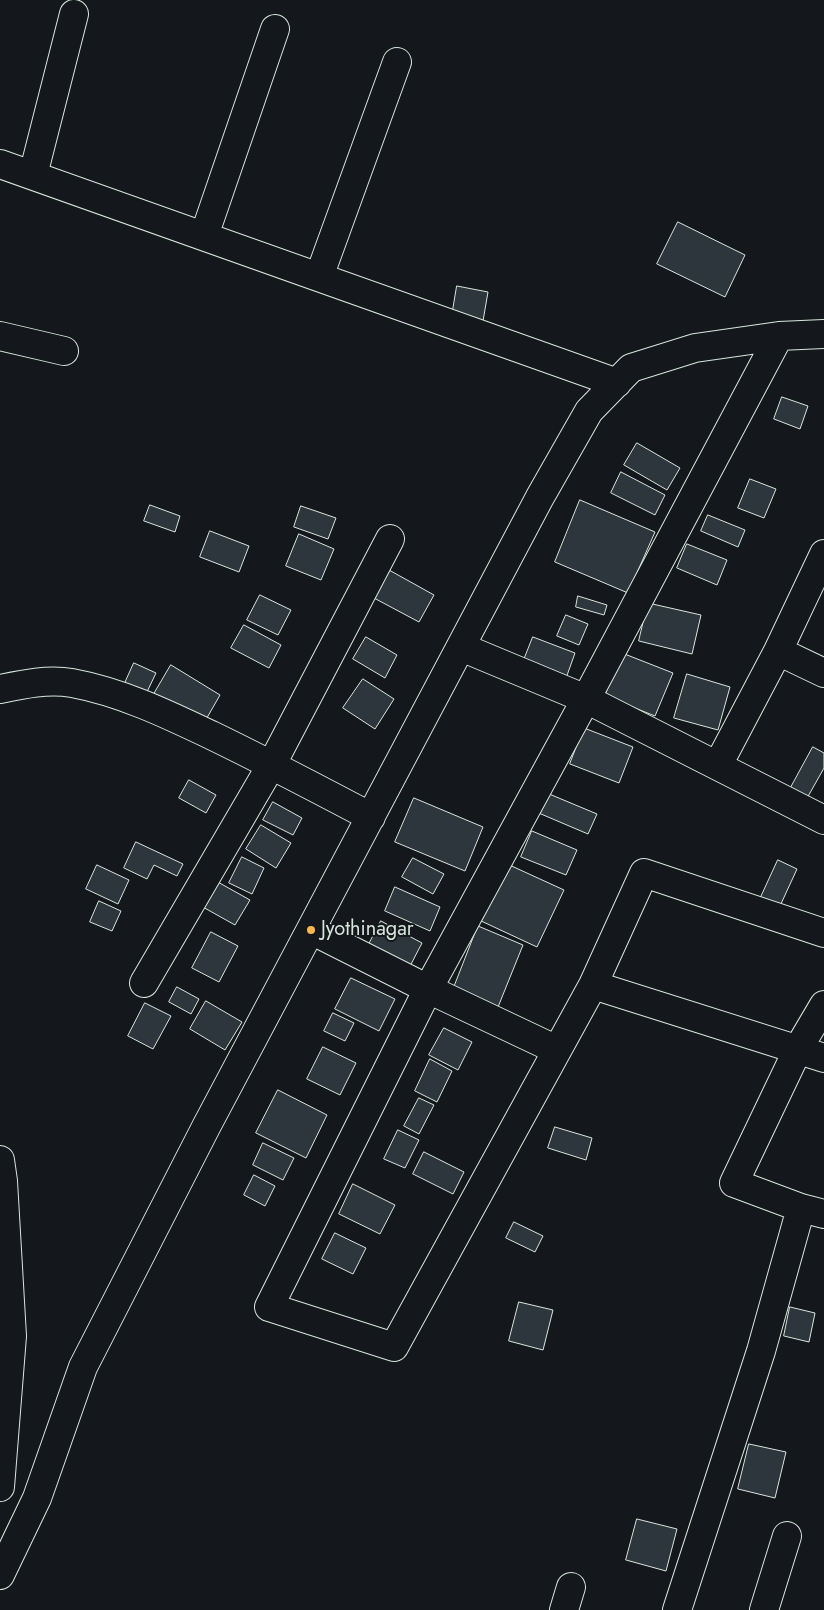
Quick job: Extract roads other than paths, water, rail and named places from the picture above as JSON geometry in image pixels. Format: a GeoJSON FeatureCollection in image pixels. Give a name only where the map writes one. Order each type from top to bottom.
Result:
{"type":"FeatureCollection","features":[{"type":"Feature","properties":{"kind":"street"},"geometry":{"type":"LineString","coordinates":[[33,175],[74,14]]}},
{"type":"Feature","properties":{"kind":"street"},"geometry":{"type":"LineString","coordinates":[[204,236],[275,29]]}},
{"type":"Feature","properties":{"kind":"street"},"geometry":{"type":"LineString","coordinates":[[319,277],[397,62]]}},
{"type":"Feature","properties":{"kind":"street"},"geometry":{"type":"LineString","coordinates":[[0,164],[617,383]]}},
{"type":"Feature","properties":{"kind":"street"},"geometry":{"type":"LineString","coordinates":[[0,1575],[37,1498],[83,1367],[206,1127],[540,497],[590,412],[631,368],[696,348],[778,336],[824,334]]}},
{"type":"Feature","properties":{"kind":"street"},"geometry":{"type":"LineString","coordinates":[[0,336],[64,351]]}},
{"type":"Feature","properties":{"kind":"street"},"geometry":{"type":"LineString","coordinates":[[778,336],[586,699],[428,989],[270,1306],[394,1347],[593,985],[644,873],[824,933]]}},
{"type":"Feature","properties":{"kind":"street"},"geometry":{"type":"LineString","coordinates":[[144,983],[272,764],[390,538]]}},
{"type":"Feature","properties":{"kind":"street"},"geometry":{"type":"LineString","coordinates":[[718,766],[778,651],[824,554]]}},
{"type":"Feature","properties":{"kind":"street"},"geometry":{"type":"LineString","coordinates":[[461,647],[586,699],[824,820]]}},
{"type":"Feature","properties":{"kind":"street"},"geometry":{"type":"LineString","coordinates":[[778,651],[824,673]]}},
{"type":"Feature","properties":{"kind":"street"},"geometry":{"type":"LineString","coordinates":[[0,688],[44,682],[71,683],[109,692],[163,712],[272,764],[371,817]]}},
{"type":"Feature","properties":{"kind":"street"},"geometry":{"type":"LineString","coordinates":[[311,930],[428,989],[558,1050]]}},
{"type":"Feature","properties":{"kind":"street"},"geometry":{"type":"LineString","coordinates":[[593,985],[824,1058]]}},
{"type":"Feature","properties":{"kind":"street"},"geometry":{"type":"LineString","coordinates":[[677,1610],[761,1351],[813,1211],[734,1183],[798,1049],[824,1006]]}},
{"type":"Feature","properties":{"kind":"street"},"geometry":{"type":"LineString","coordinates":[[0,1487],[12,1336],[1,1174]]}},
{"type":"Feature","properties":{"kind":"street"},"geometry":{"type":"LineString","coordinates":[[764,1610],[787,1536]]}},
{"type":"Feature","properties":{"kind":"place","name":"Jyothinagar"},"geometry":{"type":"Point","coordinates":[311,930]}}]}
